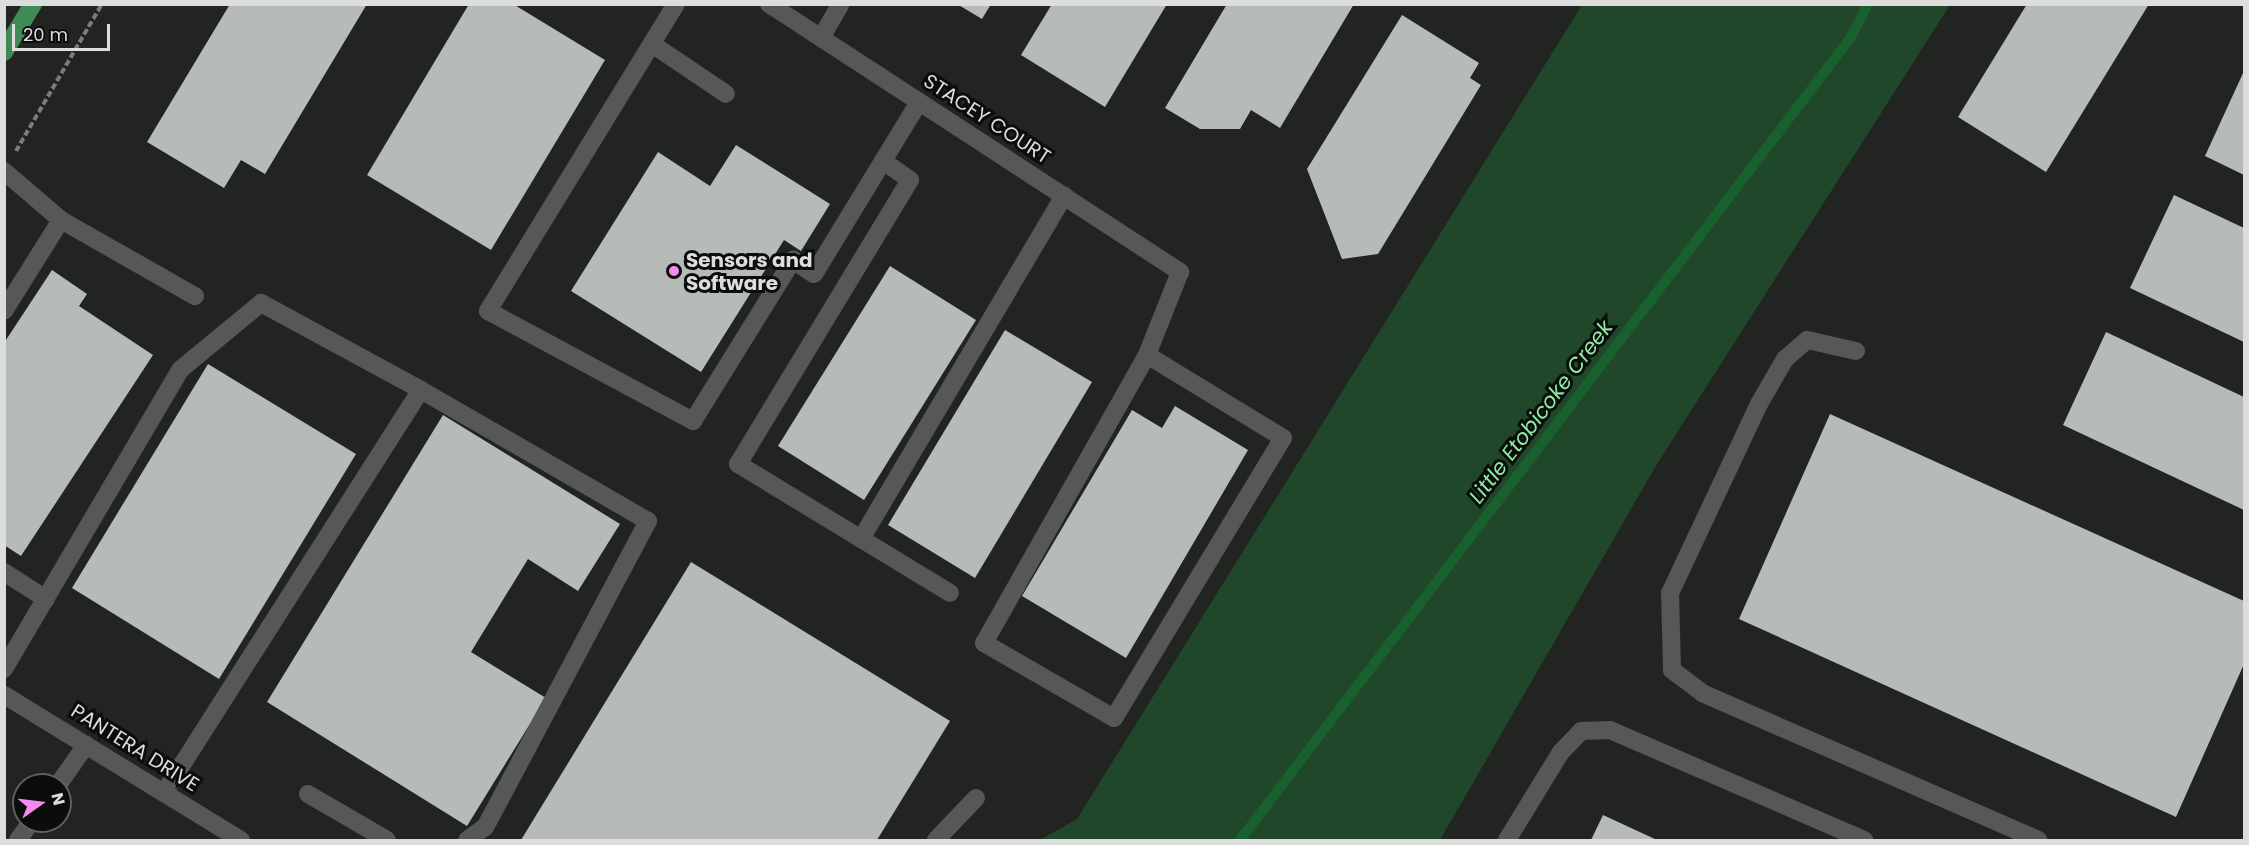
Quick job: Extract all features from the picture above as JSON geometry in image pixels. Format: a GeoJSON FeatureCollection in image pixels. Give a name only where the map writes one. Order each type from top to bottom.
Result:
{"type":"FeatureCollection","features":[{"type":"Feature","properties":{"kind":"main road"},"geometry":{"type":"LineString","coordinates":[[4,52],[33,4]]}},
{"type":"Feature","properties":{"kind":"street"},"geometry":{"type":"LineString","coordinates":[[676,4],[488,311],[693,421],[794,260],[814,274],[919,102]]}},
{"type":"Feature","properties":{"kind":"street","name":"STACEY COURT"},"geometry":{"type":"LineString","coordinates":[[769,4],[1180,272],[1147,355]]}},
{"type":"Feature","properties":{"kind":"street"},"geometry":{"type":"LineString","coordinates":[[821,38],[841,4]]}},
{"type":"Feature","properties":{"kind":"street"},"geometry":{"type":"LineString","coordinates":[[652,44],[726,94]]}},
{"type":"Feature","properties":{"kind":"street"},"geometry":{"type":"LineString","coordinates":[[883,161],[910,180],[738,464],[950,593]]}},
{"type":"Feature","properties":{"kind":"street"},"geometry":{"type":"LineString","coordinates":[[9,163],[62,220],[195,296]]}},
{"type":"Feature","properties":{"kind":"street"},"geometry":{"type":"LineString","coordinates":[[861,539],[1064,196]]}},
{"type":"Feature","properties":{"kind":"street"},"geometry":{"type":"LineString","coordinates":[[4,311],[62,220]]}},
{"type":"Feature","properties":{"kind":"street"},"geometry":{"type":"LineString","coordinates":[[4,669],[181,369],[261,303],[421,390],[648,521],[485,827],[467,840]]}},
{"type":"Feature","properties":{"kind":"street"},"geometry":{"type":"LineString","coordinates":[[1856,351],[1807,340],[1785,359],[1759,404],[1670,593],[1672,670],[1702,693],[2038,840]]}},
{"type":"Feature","properties":{"kind":"street"},"geometry":{"type":"LineString","coordinates":[[1147,355],[1283,438],[1114,718],[984,643],[1147,355]]}},
{"type":"Feature","properties":{"kind":"street"},"geometry":{"type":"LineString","coordinates":[[165,793],[421,390]]}},
{"type":"Feature","properties":{"kind":"street"},"geometry":{"type":"LineString","coordinates":[[4,572],[46,599]]}},
{"type":"Feature","properties":{"kind":"street","name":"PANTERA DRIVE"},"geometry":{"type":"LineString","coordinates":[[4,695],[241,840]]}},
{"type":"Feature","properties":{"kind":"street"},"geometry":{"type":"LineString","coordinates":[[1507,840],[1561,752],[1581,731],[1610,730],[1864,840]]}},
{"type":"Feature","properties":{"kind":"street"},"geometry":{"type":"LineString","coordinates":[[66,773],[86,745]]}},
{"type":"Feature","properties":{"kind":"street"},"geometry":{"type":"LineString","coordinates":[[308,794],[387,840]]}},
{"type":"Feature","properties":{"kind":"street"},"geometry":{"type":"LineString","coordinates":[[936,840],[976,798]]}},
{"type":"Feature","properties":{"kind":"path"},"geometry":{"type":"LineString","coordinates":[[9,163],[102,4]]}},
{"type":"Feature","properties":{"kind":"green space"},"geometry":{"type":"Polygon","coordinates":[[[1582,5],[1950,5],[1657,464],[1440,840],[1040,840],[1077,819],[1582,5]]]}},
{"type":"Feature","properties":{"kind":"building"},"geometry":{"type":"Polygon","coordinates":[[[230,4],[367,4],[265,174],[241,160],[224,188],[147,142],[230,4]]]}},
{"type":"Feature","properties":{"kind":"building"},"geometry":{"type":"Polygon","coordinates":[[[469,4],[513,4],[605,60],[491,250],[367,175],[469,4]]]}},
{"type":"Feature","properties":{"kind":"building"},"geometry":{"type":"Polygon","coordinates":[[[957,4],[991,4],[982,19],[957,4]]]}},
{"type":"Feature","properties":{"kind":"building"},"geometry":{"type":"Polygon","coordinates":[[[1052,4],[1167,4],[1105,107],[1021,55],[1052,4]]]}},
{"type":"Feature","properties":{"kind":"building"},"geometry":{"type":"Polygon","coordinates":[[[1227,4],[1354,4],[1280,128],[1251,110],[1240,129],[1200,129],[1165,108],[1227,4]]]}},
{"type":"Feature","properties":{"kind":"building"},"geometry":{"type":"Polygon","coordinates":[[[2027,4],[2149,4],[2046,172],[1958,117],[2027,4]]]}},
{"type":"Feature","properties":{"kind":"building"},"geometry":{"type":"Polygon","coordinates":[[[1402,15],[1479,63],[1470,78],[1481,85],[1378,254],[1342,259],[1307,169],[1402,15]]]}},
{"type":"Feature","properties":{"kind":"building"},"geometry":{"type":"Polygon","coordinates":[[[2244,71],[2244,175],[2205,156],[2244,71]]]}},
{"type":"Feature","properties":{"kind":"building","name":"Sensors and Software"},"geometry":{"type":"Polygon","coordinates":[[[736,145],[830,204],[801,251],[784,240],[701,372],[571,291],[658,152],[710,186],[736,145]]]}},
{"type":"Feature","properties":{"kind":"building"},"geometry":{"type":"Polygon","coordinates":[[[2174,195],[2244,228],[2244,342],[2130,288],[2174,195]]]}},
{"type":"Feature","properties":{"kind":"building"},"geometry":{"type":"Polygon","coordinates":[[[890,266],[976,320],[864,500],[778,446],[890,266]]]}},
{"type":"Feature","properties":{"kind":"building"},"geometry":{"type":"Polygon","coordinates":[[[52,270],[87,294],[79,306],[153,355],[21,556],[4,545],[4,343],[52,270]]]}},
{"type":"Feature","properties":{"kind":"building"},"geometry":{"type":"Polygon","coordinates":[[[1005,330],[1092,382],[975,578],[888,525],[1005,330]]]}},
{"type":"Feature","properties":{"kind":"building"},"geometry":{"type":"Polygon","coordinates":[[[2106,332],[2244,397],[2244,510],[2063,425],[2106,332]]]}},
{"type":"Feature","properties":{"kind":"building"},"geometry":{"type":"Polygon","coordinates":[[[208,364],[356,454],[219,679],[72,588],[208,364]]]}},
{"type":"Feature","properties":{"kind":"building"},"geometry":{"type":"Polygon","coordinates":[[[1175,406],[1248,450],[1126,658],[1022,596],[1132,410],[1162,428],[1175,406]]]}},
{"type":"Feature","properties":{"kind":"building"},"geometry":{"type":"Polygon","coordinates":[[[1830,414],[2244,601],[2244,664],[2176,817],[1739,619],[1830,414]]]}},
{"type":"Feature","properties":{"kind":"building"},"geometry":{"type":"Polygon","coordinates":[[[443,415],[620,524],[578,591],[528,559],[471,652],[546,698],[467,826],[267,702],[443,415]]]}},
{"type":"Feature","properties":{"kind":"building"},"geometry":{"type":"Polygon","coordinates":[[[691,562],[950,721],[877,840],[521,840],[691,562]]]}},
{"type":"Feature","properties":{"kind":"building"},"geometry":{"type":"Polygon","coordinates":[[[1603,815],[1657,840],[1591,840],[1603,815]]]}},
{"type":"Feature","properties":{"kind":"waterway","name":"Little Etobicoke Creek"},"geometry":{"type":"LineString","coordinates":[[1240,840],[1851,37],[1868,4]]}},
{"type":"Feature","properties":{"kind":"place","name":"Sensors and Software"},"geometry":{"type":"Point","coordinates":[674,271]}}]}
